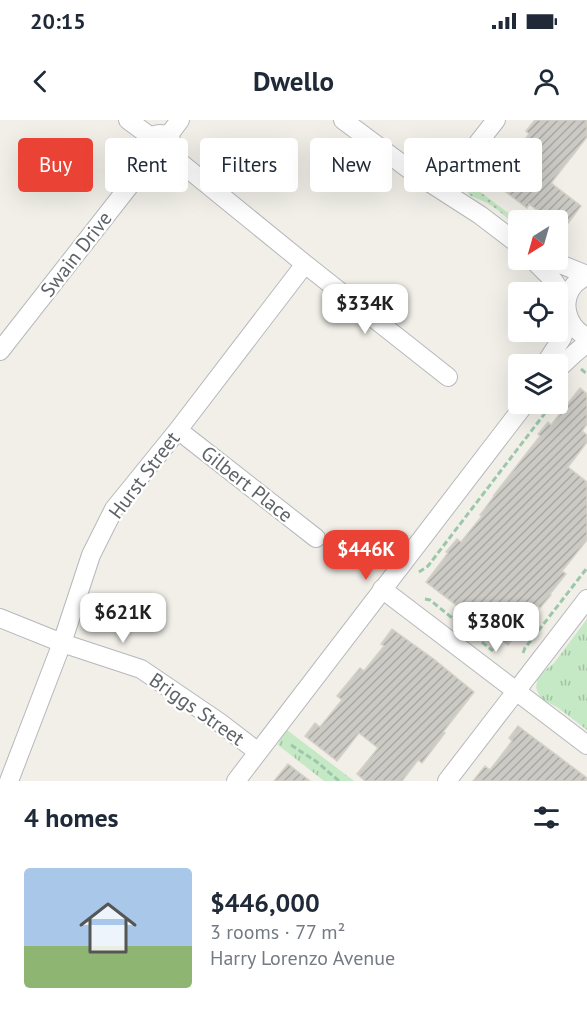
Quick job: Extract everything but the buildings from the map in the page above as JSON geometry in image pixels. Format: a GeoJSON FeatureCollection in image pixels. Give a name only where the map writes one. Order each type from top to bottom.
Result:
{"type":"FeatureCollection","features":[{"type":"Feature","properties":{"kind":"street"},"geometry":{"type":"LineString","coordinates":[[128,120],[164,138]]}},
{"type":"Feature","properties":{"kind":"street"},"geometry":{"type":"LineString","coordinates":[[159,137],[180,120]]}},
{"type":"Feature","properties":{"kind":"street"},"geometry":{"type":"LineString","coordinates":[[343,120],[404,165]]}},
{"type":"Feature","properties":{"kind":"street"},"geometry":{"type":"LineString","coordinates":[[482,138],[496,120]]}},
{"type":"Feature","properties":{"kind":"street"},"geometry":{"type":"LineString","coordinates":[[188,169],[448,377]]}},
{"type":"Feature","properties":{"kind":"street","name":"Swain Drive"},"geometry":{"type":"LineString","coordinates":[[0,351],[125,192]]}},
{"type":"Feature","properties":{"kind":"street"},"geometry":{"type":"LineString","coordinates":[[444,192],[508,236]]}},
{"type":"Feature","properties":{"kind":"street","name":"Hurst Street"},"geometry":{"type":"LineString","coordinates":[[9,781],[62,642],[92,555],[114,509],[178,430],[305,264]]}},
{"type":"Feature","properties":{"kind":"street"},"geometry":{"type":"LineString","coordinates":[[568,267],[587,275]]}},
{"type":"Feature","properties":{"kind":"street"},"geometry":{"type":"LineString","coordinates":[[543,270],[554,282]]}},
{"type":"Feature","properties":{"kind":"street"},"geometry":{"type":"LineString","coordinates":[[587,275],[570,290],[568,309],[573,327],[587,337]]}},
{"type":"Feature","properties":{"kind":"street"},"geometry":{"type":"LineString","coordinates":[[568,360],[587,343]]}},
{"type":"Feature","properties":{"kind":"street"},"geometry":{"type":"LineString","coordinates":[[236,781],[517,414]]}},
{"type":"Feature","properties":{"kind":"street","name":"Gilbert Place"},"geometry":{"type":"LineString","coordinates":[[178,430],[316,538]]}},
{"type":"Feature","properties":{"kind":"street"},"geometry":{"type":"LineString","coordinates":[[382,589],[587,745]]}},
{"type":"Feature","properties":{"kind":"street"},"geometry":{"type":"LineString","coordinates":[[447,781],[587,599]]}},
{"type":"Feature","properties":{"kind":"street","name":"Briggs Street"},"geometry":{"type":"LineString","coordinates":[[0,618],[141,669],[219,722],[258,752]]}},
{"type":"Feature","properties":{"kind":"path"},"geometry":{"type":"LineString","coordinates":[[413,578],[428,566],[544,414]]}},
{"type":"Feature","properties":{"kind":"path"},"geometry":{"type":"LineString","coordinates":[[521,658],[525,648],[587,568]]}},
{"type":"Feature","properties":{"kind":"path"},"geometry":{"type":"LineString","coordinates":[[421,598],[430,600],[497,654]]}},
{"type":"Feature","properties":{"kind":"path"},"geometry":{"type":"LineString","coordinates":[[291,745],[317,762],[339,781]]}},
{"type":"Feature","properties":{"kind":"green space"},"geometry":{"type":"Polygon","coordinates":[[[467,192],[480,192],[508,213],[508,219],[491,206],[467,192]]]}},
{"type":"Feature","properties":{"kind":"green space"},"geometry":{"type":"Polygon","coordinates":[[[587,619],[587,730],[557,707],[541,699],[536,688],[538,676],[554,663],[587,619]]]}},
{"type":"Feature","properties":{"kind":"green space"},"geometry":{"type":"Polygon","coordinates":[[[287,730],[354,781],[324,781],[278,745],[287,730]]]}}]}
